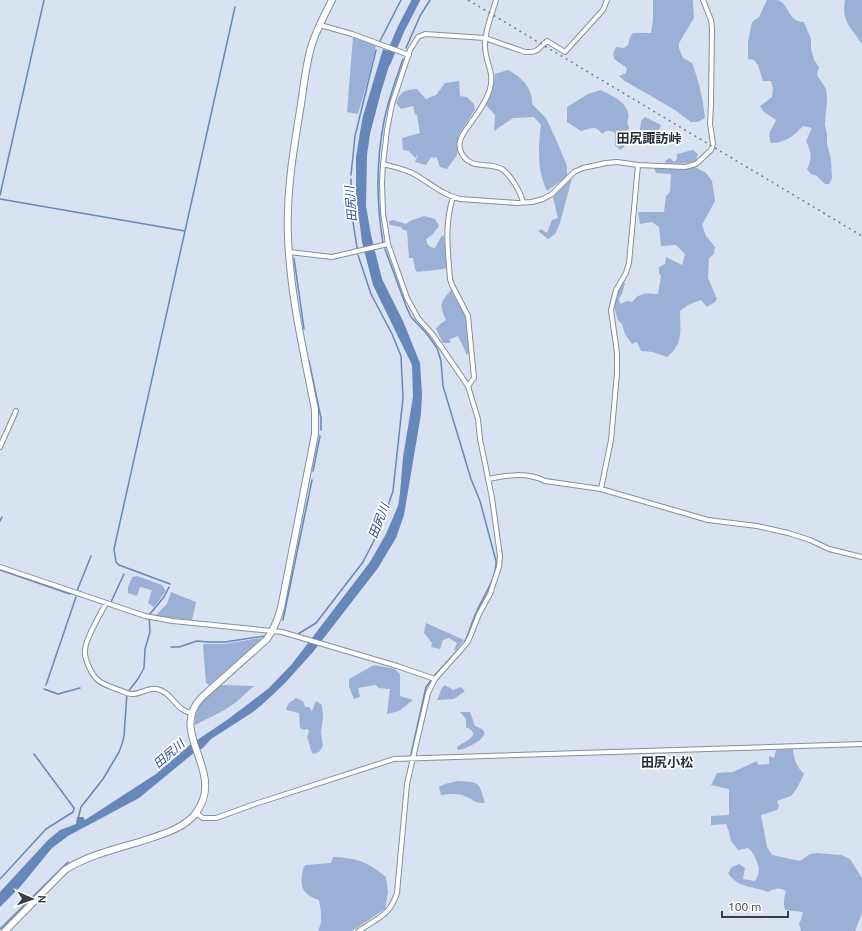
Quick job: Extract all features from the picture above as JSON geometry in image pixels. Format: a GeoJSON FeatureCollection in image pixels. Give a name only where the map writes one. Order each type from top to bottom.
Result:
{"type":"FeatureCollection","features":[{"type":"Feature","properties":{"kind":"street"},"geometry":{"type":"LineString","coordinates":[[5,931],[65,870],[74,864],[161,834],[181,825],[196,813],[204,795],[206,784],[191,733],[191,712],[201,698],[267,639],[272,631],[281,608],[308,474],[316,424],[316,410],[297,318],[289,252],[288,211],[291,171],[308,58],[312,44],[332,0]]}},
{"type":"Feature","properties":{"kind":"street"},"geometry":{"type":"LineString","coordinates":[[496,0],[484,46],[492,77],[490,88],[486,99],[460,140],[461,153],[473,164],[497,167],[505,171],[521,193],[523,203]]}},
{"type":"Feature","properties":{"kind":"street"},"geometry":{"type":"LineString","coordinates":[[359,931],[386,914],[397,893],[407,784],[428,693],[433,678],[467,644],[479,614],[490,594],[499,567],[500,556],[489,479],[480,439],[476,410],[468,386],[433,335],[411,308],[388,244],[383,213],[382,183],[387,130],[392,104],[409,55],[418,37],[425,34],[485,38],[525,52],[538,50],[547,41],[565,52],[602,10],[607,0]]}},
{"type":"Feature","properties":{"kind":"street"},"geometry":{"type":"LineString","coordinates":[[383,164],[416,175],[442,193],[453,198],[523,203],[552,194],[574,172],[583,168],[606,163],[624,162],[638,165],[685,167],[696,164],[711,150],[713,144],[710,124],[712,28],[704,0]]}},
{"type":"Feature","properties":{"kind":"street"},"geometry":{"type":"LineString","coordinates":[[320,25],[352,34],[409,55]]}},
{"type":"Feature","properties":{"kind":"street"},"geometry":{"type":"LineString","coordinates":[[601,489],[611,440],[617,373],[617,353],[611,310],[616,290],[626,273],[629,263],[638,165]]}},
{"type":"Feature","properties":{"kind":"street"},"geometry":{"type":"LineString","coordinates":[[453,198],[449,211],[447,227],[450,279],[468,316],[474,378],[468,386]]}},
{"type":"Feature","properties":{"kind":"street"},"geometry":{"type":"LineString","coordinates":[[289,252],[332,257],[388,244]]}},
{"type":"Feature","properties":{"kind":"street"},"geometry":{"type":"LineString","coordinates":[[0,447],[16,410]]}},
{"type":"Feature","properties":{"kind":"street"},"geometry":{"type":"LineString","coordinates":[[489,479],[516,474],[538,478],[545,481],[601,489],[708,520],[751,524],[788,533],[810,540],[829,550],[862,558]]}},
{"type":"Feature","properties":{"kind":"street"},"geometry":{"type":"LineString","coordinates":[[0,567],[152,618],[282,632],[433,678]]}},
{"type":"Feature","properties":{"kind":"street"},"geometry":{"type":"LineString","coordinates":[[106,603],[84,649],[86,660],[93,676],[100,683],[125,693],[136,694],[152,688],[160,690],[168,694],[184,711],[191,712]]}},
{"type":"Feature","properties":{"kind":"street"},"geometry":{"type":"LineString","coordinates":[[196,813],[203,818],[216,818],[378,763],[394,759],[862,744]]}},
{"type":"Feature","properties":{"kind":"shaded area"},"geometry":{"type":"Polygon","coordinates":[[[653,0],[693,0],[694,18],[679,43],[679,48],[683,58],[692,63],[699,83],[705,118],[698,122],[691,122],[675,110],[619,76],[626,73],[627,68],[614,59],[613,54],[616,47],[624,48],[628,45],[630,37],[633,33],[651,33],[653,20],[653,0]]]}},
{"type":"Feature","properties":{"kind":"shaded area"},"geometry":{"type":"Polygon","coordinates":[[[767,0],[777,0],[781,2],[794,19],[804,22],[811,39],[811,49],[814,60],[819,67],[817,75],[826,89],[827,99],[825,125],[827,144],[831,159],[832,178],[829,184],[825,184],[817,176],[811,174],[807,169],[811,155],[806,141],[812,128],[803,126],[789,138],[781,142],[771,143],[770,131],[776,120],[764,112],[760,106],[772,97],[773,89],[771,81],[763,81],[758,65],[754,60],[748,59],[748,42],[752,22],[759,17],[767,0]]]}},
{"type":"Feature","properties":{"kind":"shaded area"},"geometry":{"type":"Polygon","coordinates":[[[845,0],[862,0],[862,44],[846,19],[844,13],[845,0]]]}},
{"type":"Feature","properties":{"kind":"shaded area"},"geometry":{"type":"Polygon","coordinates":[[[353,37],[376,46],[358,114],[347,112],[353,37]]]}},
{"type":"Feature","properties":{"kind":"shaded area"},"geometry":{"type":"Polygon","coordinates":[[[383,49],[393,53],[370,134],[367,155],[366,206],[371,235],[382,279],[403,321],[420,363],[422,394],[421,414],[404,515],[396,538],[378,568],[313,652],[285,683],[265,702],[253,712],[211,739],[203,748],[195,752],[139,798],[68,836],[52,848],[20,887],[0,907],[0,892],[48,840],[60,830],[76,824],[77,817],[83,817],[85,820],[156,774],[191,744],[227,720],[269,688],[292,664],[370,562],[386,534],[398,506],[400,493],[403,457],[413,397],[412,365],[373,285],[362,242],[356,195],[356,157],[360,132],[363,116],[383,49]]]}},
{"type":"Feature","properties":{"kind":"shaded area"},"geometry":{"type":"Polygon","coordinates":[[[508,70],[518,76],[529,88],[532,104],[546,118],[567,166],[567,176],[547,191],[541,175],[539,158],[541,125],[534,117],[513,118],[494,131],[495,115],[486,105],[490,97],[495,74],[508,70]]]}},
{"type":"Feature","properties":{"kind":"shaded area"},"geometry":{"type":"Polygon","coordinates":[[[459,81],[460,96],[467,97],[474,104],[475,110],[459,134],[457,155],[447,169],[440,167],[436,156],[435,158],[431,157],[426,165],[415,162],[418,154],[415,158],[409,151],[403,150],[402,138],[420,133],[417,115],[415,114],[413,106],[401,109],[396,103],[398,99],[404,92],[417,89],[426,99],[436,95],[445,83],[459,81]]]}},
{"type":"Feature","properties":{"kind":"shaded area"},"geometry":{"type":"Polygon","coordinates":[[[601,90],[622,102],[628,111],[627,123],[629,127],[624,147],[620,150],[615,145],[615,133],[608,131],[602,134],[595,128],[581,131],[567,122],[567,107],[588,94],[601,90]]]}},
{"type":"Feature","properties":{"kind":"shaded area"},"geometry":{"type":"Polygon","coordinates":[[[645,117],[661,125],[659,130],[650,133],[640,131],[641,121],[645,117]]]}},
{"type":"Feature","properties":{"kind":"shaded area"},"geometry":{"type":"Polygon","coordinates":[[[693,150],[698,154],[696,161],[666,164],[665,161],[670,158],[674,162],[677,159],[677,154],[693,150]]]}},
{"type":"Feature","properties":{"kind":"shaded area"},"geometry":{"type":"Polygon","coordinates":[[[695,167],[706,173],[712,181],[715,201],[702,225],[706,236],[715,247],[714,254],[709,258],[708,278],[717,299],[707,307],[701,300],[688,305],[680,311],[679,342],[667,357],[653,352],[641,351],[637,342],[632,344],[625,334],[622,324],[618,320],[614,305],[623,282],[625,283],[619,299],[620,304],[627,301],[632,302],[638,296],[644,294],[658,294],[661,276],[659,273],[659,267],[665,264],[666,257],[682,265],[685,254],[676,245],[661,246],[659,227],[652,222],[640,224],[638,212],[664,212],[666,196],[670,192],[671,174],[656,173],[654,168],[684,169],[695,167]]]}},
{"type":"Feature","properties":{"kind":"shaded area"},"geometry":{"type":"Polygon","coordinates":[[[572,178],[560,223],[555,234],[548,239],[538,231],[541,229],[547,233],[552,220],[558,218],[553,197],[572,178]]]}},
{"type":"Feature","properties":{"kind":"shaded area"},"geometry":{"type":"Polygon","coordinates":[[[424,216],[435,219],[439,226],[432,235],[426,239],[427,243],[431,247],[435,248],[442,235],[444,237],[447,266],[444,269],[417,272],[413,258],[409,258],[407,231],[401,227],[390,225],[389,221],[393,220],[406,224],[424,216]]]}},
{"type":"Feature","properties":{"kind":"shaded area"},"geometry":{"type":"Polygon","coordinates":[[[451,290],[466,318],[469,352],[467,355],[458,336],[450,339],[450,343],[443,343],[436,329],[446,320],[442,311],[442,304],[451,290]]]}},
{"type":"Feature","properties":{"kind":"shaded area"},"geometry":{"type":"Polygon","coordinates":[[[137,576],[162,585],[166,591],[154,607],[148,603],[152,590],[140,587],[137,596],[128,593],[128,587],[132,577],[137,576]]]}},
{"type":"Feature","properties":{"kind":"shaded area"},"geometry":{"type":"Polygon","coordinates":[[[171,592],[196,602],[192,620],[155,616],[167,604],[171,592]]]}},
{"type":"Feature","properties":{"kind":"shaded area"},"geometry":{"type":"Polygon","coordinates":[[[426,623],[464,640],[456,651],[454,650],[457,643],[449,638],[443,640],[440,649],[431,647],[432,643],[424,633],[426,623]]]}},
{"type":"Feature","properties":{"kind":"shaded area"},"geometry":{"type":"Polygon","coordinates":[[[261,638],[260,642],[209,685],[206,683],[203,644],[224,644],[261,638]]]}},
{"type":"Feature","properties":{"kind":"shaded area"},"geometry":{"type":"Polygon","coordinates":[[[374,665],[395,669],[400,674],[400,696],[413,700],[399,711],[387,714],[390,689],[379,688],[375,685],[358,688],[360,697],[354,699],[349,687],[349,679],[374,665]]]}},
{"type":"Feature","properties":{"kind":"shaded area"},"geometry":{"type":"Polygon","coordinates":[[[221,685],[254,686],[235,703],[223,711],[195,725],[195,717],[202,701],[221,685]]]}},
{"type":"Feature","properties":{"kind":"shaded area"},"geometry":{"type":"Polygon","coordinates":[[[445,685],[453,690],[461,687],[465,691],[454,699],[437,700],[442,688],[445,685]]]}},
{"type":"Feature","properties":{"kind":"shaded area"},"geometry":{"type":"Polygon","coordinates":[[[296,698],[303,701],[305,707],[309,707],[312,711],[316,701],[322,705],[323,717],[321,733],[323,746],[319,752],[313,754],[307,738],[309,731],[307,729],[304,730],[300,728],[299,713],[286,710],[288,704],[296,698]]]}},
{"type":"Feature","properties":{"kind":"shaded area"},"geometry":{"type":"Polygon","coordinates":[[[460,712],[470,712],[475,726],[484,731],[484,735],[472,745],[458,750],[457,747],[473,735],[471,730],[466,727],[466,719],[460,712]]]}},
{"type":"Feature","properties":{"kind":"shaded area"},"geometry":{"type":"Polygon","coordinates":[[[793,749],[796,762],[804,774],[791,796],[777,801],[779,806],[777,810],[761,815],[767,847],[772,855],[800,861],[810,854],[817,853],[841,855],[850,859],[862,878],[862,913],[855,931],[801,931],[799,923],[803,912],[785,910],[784,900],[786,891],[777,888],[768,892],[746,886],[732,878],[728,873],[732,867],[739,864],[745,868],[743,879],[755,881],[759,871],[756,860],[748,848],[738,850],[731,841],[726,824],[711,825],[711,816],[729,815],[729,789],[711,785],[717,773],[733,772],[757,761],[758,765],[769,764],[769,756],[774,758],[776,750],[793,749]]]}},
{"type":"Feature","properties":{"kind":"shaded area"},"geometry":{"type":"Polygon","coordinates":[[[457,781],[477,784],[481,790],[485,803],[476,802],[460,795],[441,795],[439,787],[457,781]]]}},
{"type":"Feature","properties":{"kind":"shaded area"},"geometry":{"type":"Polygon","coordinates":[[[333,857],[349,858],[368,864],[386,877],[388,892],[385,909],[352,931],[318,931],[321,920],[319,900],[308,895],[303,888],[303,868],[306,865],[331,863],[333,857]]]}},
{"type":"Feature","properties":{"kind":"waterway"},"geometry":{"type":"LineString","coordinates":[[0,195],[44,0]]}},
{"type":"Feature","properties":{"kind":"waterway"},"geometry":{"type":"LineString","coordinates":[[380,41],[401,0]]}},
{"type":"Feature","properties":{"kind":"waterway","name":"田尻川"},"geometry":{"type":"LineString","coordinates":[[387,62],[401,29],[416,0]]}},
{"type":"Feature","properties":{"kind":"waterway"},"geometry":{"type":"LineString","coordinates":[[406,48],[420,16],[430,0]]}},
{"type":"Feature","properties":{"kind":"waterway"},"geometry":{"type":"LineString","coordinates":[[170,584],[119,565],[116,562],[114,549],[235,7]]}},
{"type":"Feature","properties":{"kind":"waterway"},"geometry":{"type":"LineString","coordinates":[[351,175],[355,136],[376,50]]}},
{"type":"Feature","properties":{"kind":"waterway"},"geometry":{"type":"LineString","coordinates":[[383,243],[378,197],[379,151],[388,105],[403,59]]}},
{"type":"Feature","properties":{"kind":"waterway"},"geometry":{"type":"LineString","coordinates":[[351,179],[351,211]]}},
{"type":"Feature","properties":{"kind":"waterway"},"geometry":{"type":"LineString","coordinates":[[0,199],[185,231]]}},
{"type":"Feature","properties":{"kind":"waterway"},"geometry":{"type":"LineString","coordinates":[[352,215],[357,248]]}},
{"type":"Feature","properties":{"kind":"waterway"},"geometry":{"type":"LineString","coordinates":[[385,249],[411,317],[427,334],[437,348],[441,361],[443,386],[471,479],[480,501],[496,561],[496,568],[492,581],[474,617],[463,645]]}},
{"type":"Feature","properties":{"kind":"waterway"},"geometry":{"type":"LineString","coordinates":[[298,634],[316,623],[363,562],[380,529],[393,491],[403,398],[401,356],[392,334],[371,294],[358,255]]}},
{"type":"Feature","properties":{"kind":"waterway"},"geometry":{"type":"LineString","coordinates":[[294,258],[304,329]]}},
{"type":"Feature","properties":{"kind":"waterway"},"geometry":{"type":"LineString","coordinates":[[309,361],[321,418],[321,430]]}},
{"type":"Feature","properties":{"kind":"waterway"},"geometry":{"type":"LineString","coordinates":[[313,471],[320,436]]}},
{"type":"Feature","properties":{"kind":"waterway"},"geometry":{"type":"LineString","coordinates":[[283,620],[312,480]]}},
{"type":"Feature","properties":{"kind":"waterway"},"geometry":{"type":"LineString","coordinates":[[0,521],[2,517]]}},
{"type":"Feature","properties":{"kind":"waterway"},"geometry":{"type":"LineString","coordinates":[[77,591],[91,556]]}},
{"type":"Feature","properties":{"kind":"waterway"},"geometry":{"type":"LineString","coordinates":[[0,570],[70,594]]}},
{"type":"Feature","properties":{"kind":"waterway"},"geometry":{"type":"LineString","coordinates":[[111,602],[124,574]]}},
{"type":"Feature","properties":{"kind":"waterway"},"geometry":{"type":"LineString","coordinates":[[78,819],[81,807],[103,779],[119,752],[124,736],[127,693],[138,679],[144,668],[145,649],[150,632],[149,615],[164,597],[169,587]]}},
{"type":"Feature","properties":{"kind":"waterway"},"geometry":{"type":"LineString","coordinates":[[46,685],[76,597]]}},
{"type":"Feature","properties":{"kind":"waterway"},"geometry":{"type":"LineString","coordinates":[[171,647],[179,647],[197,641],[225,642],[265,636]]}},
{"type":"Feature","properties":{"kind":"waterway"},"geometry":{"type":"LineString","coordinates":[[411,754],[426,687],[455,653]]}},
{"type":"Feature","properties":{"kind":"waterway"},"geometry":{"type":"LineString","coordinates":[[44,689],[58,694],[80,688]]}},
{"type":"Feature","properties":{"kind":"waterway"},"geometry":{"type":"LineString","coordinates":[[0,879],[46,829],[73,812],[74,808],[34,754]]}},
{"type":"Feature","properties":{"kind":"waterway"},"geometry":{"type":"LineString","coordinates":[[0,929],[68,862]]}},
{"type":"Feature","properties":{"kind":"railway"},"geometry":{"type":"LineString","coordinates":[[468,0],[862,236]]}},
{"type":"Feature","properties":{"kind":"district","name":"田尻諏訪峠"},"geometry":{"type":"Point","coordinates":[649,138]}},
{"type":"Feature","properties":{"kind":"district","name":"田尻小松"},"geometry":{"type":"Point","coordinates":[667,762]}}]}
